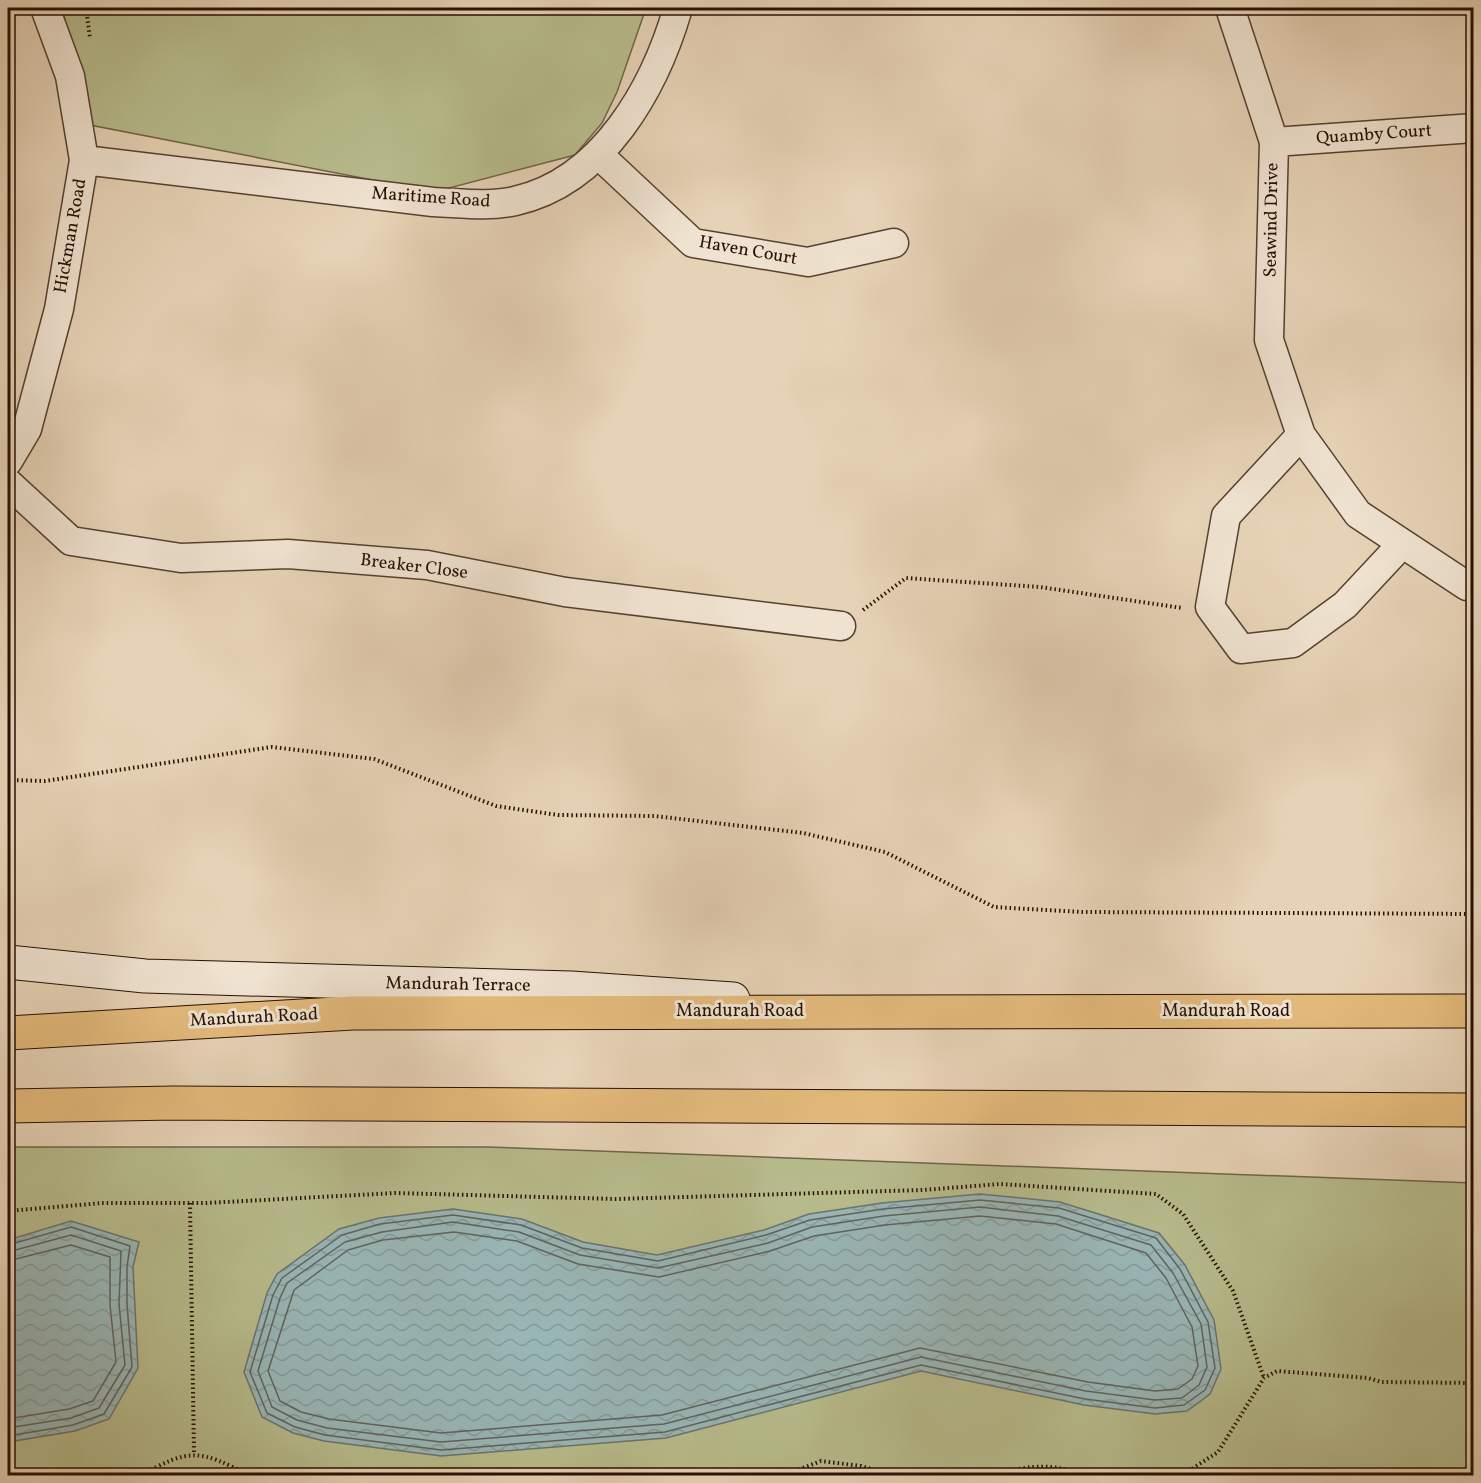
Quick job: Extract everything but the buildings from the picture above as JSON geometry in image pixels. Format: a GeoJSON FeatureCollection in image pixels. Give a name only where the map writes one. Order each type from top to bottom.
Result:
{"type":"FeatureCollection","features":[{"type":"Feature","properties":{"kind":"highway","name":"Mandurah Road"},"geometry":{"type":"LineString","coordinates":[[8,1033],[354,1013],[908,1010],[1473,1011]]}},
{"type":"Feature","properties":{"kind":"highway"},"geometry":{"type":"LineString","coordinates":[[8,1106],[197,1103],[1473,1110]]}},
{"type":"Feature","properties":{"kind":"main road","name":"Mandurah Terrace"},"geometry":{"type":"LineString","coordinates":[[8,962],[145,976],[571,988],[908,1010]]}},
{"type":"Feature","properties":{"kind":"street","name":"Hickman Road"},"geometry":{"type":"LineString","coordinates":[[8,460],[27,429],[58,309],[84,160],[70,76],[45,8]]}},
{"type":"Feature","properties":{"kind":"street","name":"Maritime Road"},"geometry":{"type":"LineString","coordinates":[[84,160],[434,202],[484,205],[516,201],[551,187],[576,173],[598,154],[626,120],[649,83],[678,8]]}},
{"type":"Feature","properties":{"kind":"street","name":"Seawind Drive"},"geometry":{"type":"LineString","coordinates":[[1230,8],[1274,142],[1269,340],[1301,435],[1358,514],[1467,586],[1473,586]]}},
{"type":"Feature","properties":{"kind":"street","name":"Quamby Court"},"geometry":{"type":"LineString","coordinates":[[1274,142],[1473,128]]}},
{"type":"Feature","properties":{"kind":"street","name":"Haven Court"},"geometry":{"type":"LineString","coordinates":[[598,154],[693,243],[808,262],[894,243]]}},
{"type":"Feature","properties":{"kind":"street"},"geometry":{"type":"LineString","coordinates":[[1301,435],[1226,516],[1210,607],[1241,649],[1293,644],[1345,604],[1402,544]]}},
{"type":"Feature","properties":{"kind":"street","name":"Breaker Close"},"geometry":{"type":"LineString","coordinates":[[8,483],[71,540],[181,558],[288,554],[427,565],[565,592],[841,626]]}},
{"type":"Feature","properties":{"kind":"path"},"geometry":{"type":"LineString","coordinates":[[86,8],[91,49]]}},
{"type":"Feature","properties":{"kind":"path"},"geometry":{"type":"LineString","coordinates":[[841,626],[906,578],[1040,587],[1170,607],[1194,609],[1210,607]]}},
{"type":"Feature","properties":{"kind":"path"},"geometry":{"type":"LineString","coordinates":[[8,780],[45,781],[272,747],[374,759],[496,806],[558,815],[654,816],[803,833],[885,852],[993,907],[1083,912],[1473,914]]}},
{"type":"Feature","properties":{"kind":"path"},"geometry":{"type":"LineString","coordinates":[[8,1211],[102,1203],[190,1203],[395,1193],[616,1199],[923,1190],[1000,1185],[1156,1194],[1183,1214],[1233,1291],[1264,1378]]}},
{"type":"Feature","properties":{"kind":"path"},"geometry":{"type":"LineString","coordinates":[[190,1203],[194,1454]]}},
{"type":"Feature","properties":{"kind":"path"},"geometry":{"type":"LineString","coordinates":[[1181,1476],[1218,1452],[1264,1378],[1277,1371],[1368,1378],[1381,1382],[1473,1383]]}},
{"type":"Feature","properties":{"kind":"path"},"geometry":{"type":"LineString","coordinates":[[139,1476],[176,1456],[194,1454],[227,1464],[251,1476]]}},
{"type":"Feature","properties":{"kind":"path"},"geometry":{"type":"LineString","coordinates":[[782,1476],[821,1461],[861,1466],[895,1476]]}},
{"type":"Feature","properties":{"kind":"path"},"geometry":{"type":"LineString","coordinates":[[993,1476],[1023,1466],[1058,1466],[1091,1476]]}},
{"type":"Feature","properties":{"kind":"green space"},"geometry":{"type":"Polygon","coordinates":[[[62,8],[646,8],[617,92],[602,123],[575,155],[434,192],[90,125],[62,8]]]}},
{"type":"Feature","properties":{"kind":"green space"},"geometry":{"type":"Polygon","coordinates":[[[8,1147],[487,1147],[1473,1183],[1473,1475],[8,1476],[8,1147]]]}},
{"type":"Feature","properties":{"kind":"water"},"geometry":{"type":"Polygon","coordinates":[[[980,1194],[1060,1202],[1159,1233],[1185,1265],[1214,1320],[1221,1369],[1210,1394],[1187,1411],[1155,1414],[1084,1405],[921,1371],[666,1438],[441,1456],[324,1441],[293,1433],[262,1417],[244,1372],[267,1293],[277,1274],[339,1229],[379,1218],[453,1209],[522,1219],[583,1242],[657,1255],[764,1230],[809,1214],[882,1203],[980,1194]]]}},
{"type":"Feature","properties":{"kind":"water"},"geometry":{"type":"Polygon","coordinates":[[[71,1221],[139,1242],[133,1267],[138,1368],[109,1419],[75,1431],[8,1442],[8,1240],[71,1221]]]}}]}
